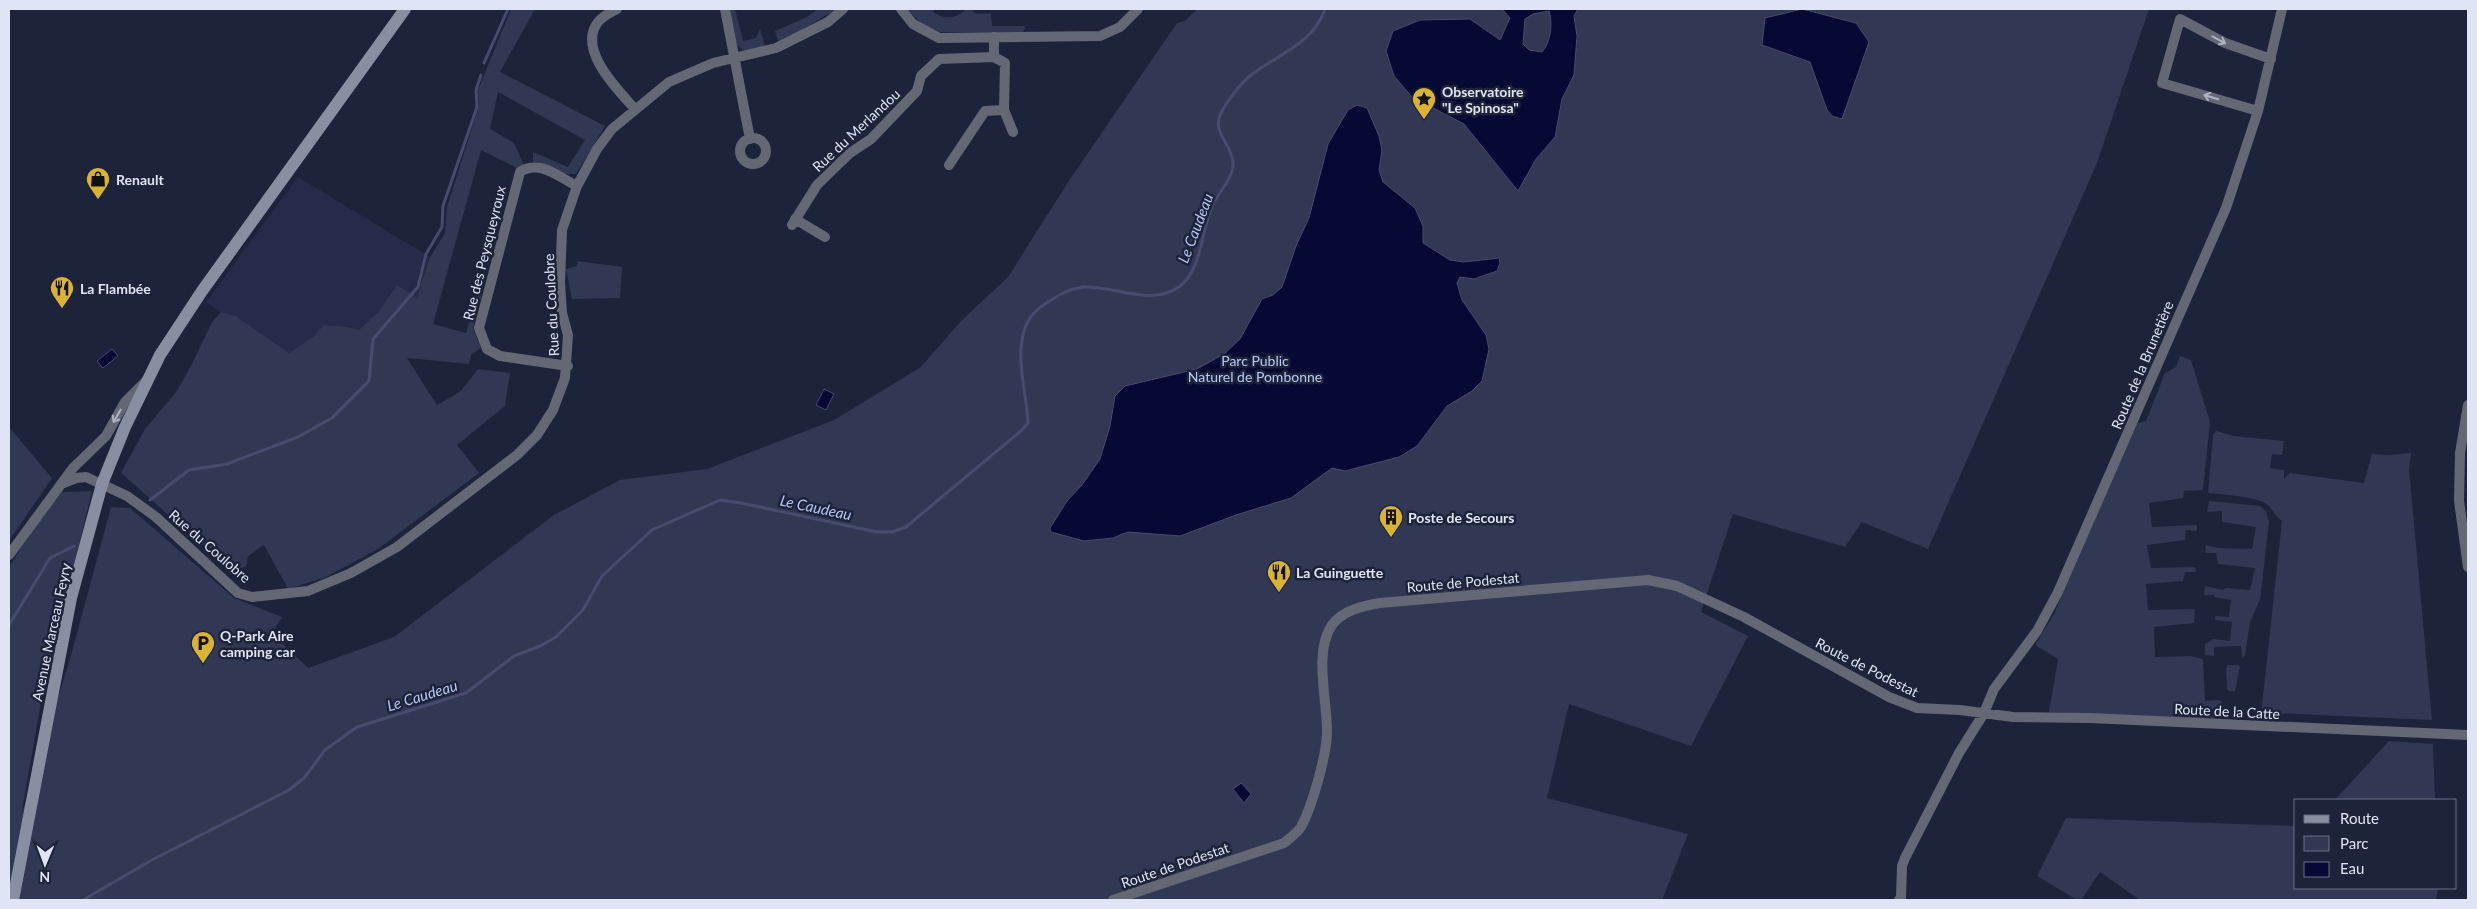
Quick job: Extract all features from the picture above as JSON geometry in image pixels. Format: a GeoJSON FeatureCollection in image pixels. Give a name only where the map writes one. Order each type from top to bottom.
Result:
{"type":"FeatureCollection","features":[{"type":"Feature","properties":{"kind":"main road","name":"Avenue Marceau Feyry"},"geometry":{"type":"LineString","coordinates":[[13,900],[71,598],[102,484],[125,427],[160,355],[202,291],[405,9]]}},
{"type":"Feature","properties":{"kind":"street"},"geometry":{"type":"LineString","coordinates":[[617,9],[598,22],[591,39],[595,59],[634,108]]}},
{"type":"Feature","properties":{"kind":"street"},"geometry":{"type":"LineString","coordinates":[[724,9],[750,139]]}},
{"type":"Feature","properties":{"kind":"street","name":"Rue du Coulobre"},"geometry":{"type":"LineString","coordinates":[[61,484],[76,478],[86,477],[127,496],[156,517],[238,592],[252,597],[308,591],[351,573],[397,547],[517,455],[537,435],[553,410],[562,390],[568,366],[568,335],[562,313],[560,257],[562,230],[577,186],[597,149],[612,129],[634,108],[669,82],[713,63],[776,48],[828,22],[843,9]]}},
{"type":"Feature","properties":{"kind":"street"},"geometry":{"type":"LineString","coordinates":[[901,9],[913,24],[926,33],[939,38],[1100,36],[1120,27],[1138,9]]}},
{"type":"Feature","properties":{"kind":"street","name":"Route de la Brunetière"},"geometry":{"type":"LineString","coordinates":[[1899,900],[1901,897],[1902,866],[1905,858],[1959,753],[1984,713],[1994,690],[2037,631],[2058,592],[2226,208],[2258,111],[2282,9]]}},
{"type":"Feature","properties":{"kind":"street"},"geometry":{"type":"LineString","coordinates":[[2258,111],[2162,83],[2180,19],[2225,43],[2271,59]]}},
{"type":"Feature","properties":{"kind":"street"},"geometry":{"type":"LineString","coordinates":[[994,37],[994,57],[1005,63],[1004,110],[1013,132]]}},
{"type":"Feature","properties":{"kind":"street","name":"Rue du Merlandou"},"geometry":{"type":"LineString","coordinates":[[825,237],[793,222],[817,185],[850,152],[870,139],[911,98],[917,91],[921,76],[939,59],[994,57]]}},
{"type":"Feature","properties":{"kind":"street"},"geometry":{"type":"LineString","coordinates":[[949,165],[985,111],[1004,110]]}},
{"type":"Feature","properties":{"kind":"street","name":"Rue des Peysqueyroux"},"geometry":{"type":"LineString","coordinates":[[568,366],[500,356],[486,349],[478,328],[520,172],[528,167],[542,167],[577,186]]}},
{"type":"Feature","properties":{"kind":"street"},"geometry":{"type":"LineString","coordinates":[[9,555],[73,468],[106,436],[125,402],[148,379]]}},
{"type":"Feature","properties":{"kind":"street"},"geometry":{"type":"LineString","coordinates":[[2468,405],[2460,453],[2459,501],[2465,526],[2468,567]]}},
{"type":"Feature","properties":{"kind":"street","name":"Route de Podestat"},"geometry":{"type":"LineString","coordinates":[[1113,900],[1284,842],[1301,826],[1324,758],[1327,735],[1322,654],[1325,639],[1339,618],[1363,606],[1648,580],[1677,586],[1744,617],[1888,697],[1917,708],[1984,713]]}},
{"type":"Feature","properties":{"kind":"street","name":"Route de la Catte"},"geometry":{"type":"LineString","coordinates":[[1984,713],[2013,717],[2090,718],[2468,735]]}},
{"type":"Feature","properties":{"kind":"shaded area"},"geometry":{"type":"Polygon","coordinates":[[[298,177],[430,257],[417,297],[397,285],[378,312],[359,330],[349,327],[324,325],[314,336],[289,353],[236,316],[221,312],[206,302],[298,177]]]}},
{"type":"Feature","properties":{"kind":"green space"},"geometry":{"type":"Polygon","coordinates":[[[511,9],[535,9],[500,72],[605,126],[576,174],[567,174],[533,162],[533,152],[568,167],[585,140],[498,92],[490,129],[514,143],[524,165],[519,169],[481,150],[433,324],[466,333],[478,288],[483,290],[473,328],[481,348],[471,355],[469,364],[407,358],[437,405],[461,391],[478,369],[510,373],[505,406],[457,445],[479,473],[378,549],[326,577],[288,589],[264,545],[248,556],[246,567],[232,569],[225,565],[121,473],[145,429],[177,391],[212,322],[221,312],[236,316],[289,353],[314,336],[324,325],[349,327],[359,330],[378,312],[397,285],[417,297],[430,257],[445,233],[447,207],[479,106],[478,90],[511,9]]]}},
{"type":"Feature","properties":{"kind":"green space"},"geometry":{"type":"Polygon","coordinates":[[[730,9],[735,9],[743,41],[756,38],[760,29],[765,46],[744,51],[737,45],[730,9]]]}},
{"type":"Feature","properties":{"kind":"green space"},"geometry":{"type":"Polygon","coordinates":[[[818,9],[836,9],[802,30],[778,41],[775,31],[807,17],[818,9]]]}},
{"type":"Feature","properties":{"kind":"green space"},"geometry":{"type":"Polygon","coordinates":[[[907,9],[935,9],[933,12],[937,15],[950,17],[970,9],[977,14],[991,13],[992,26],[1024,26],[1025,28],[1023,32],[935,32],[926,28],[907,9]]]}},
{"type":"Feature","properties":{"kind":"green space","name":"Parc Public Naturel de Pombonne"},"geometry":{"type":"Polygon","coordinates":[[[1197,9],[2149,9],[2097,163],[1928,549],[1862,522],[1845,547],[1733,514],[1701,612],[1748,636],[1691,746],[1569,704],[1547,798],[1688,834],[1662,900],[9,900],[9,567],[36,524],[62,492],[92,491],[42,697],[21,816],[70,659],[111,507],[130,508],[234,598],[282,617],[272,633],[308,668],[394,637],[554,515],[620,480],[707,469],[834,420],[921,367],[961,321],[1008,277],[1070,179],[1177,23],[1185,21],[1197,9]]]}},
{"type":"Feature","properties":{"kind":"green space"},"geometry":{"type":"Polygon","coordinates":[[[578,261],[622,267],[620,298],[572,299],[566,269],[577,266],[578,261]]]}},
{"type":"Feature","properties":{"kind":"green space"},"geometry":{"type":"Polygon","coordinates":[[[2180,356],[2191,360],[2210,422],[2203,490],[2184,491],[2183,498],[2149,503],[2152,527],[2197,525],[2197,531],[2186,530],[2185,540],[2147,545],[2151,568],[2195,567],[2196,572],[2185,572],[2183,581],[2146,584],[2148,610],[2195,609],[2194,623],[2154,627],[2155,657],[2191,656],[2203,659],[2205,701],[2218,700],[2222,702],[2226,714],[2221,719],[2049,712],[2058,659],[2035,645],[2054,614],[2137,423],[2146,421],[2165,373],[2176,367],[2180,356]]]}},
{"type":"Feature","properties":{"kind":"green space"},"geometry":{"type":"Polygon","coordinates":[[[9,427],[52,478],[9,541],[9,427]]]}},
{"type":"Feature","properties":{"kind":"green space"},"geometry":{"type":"Polygon","coordinates":[[[2216,431],[2234,436],[2284,441],[2282,455],[2272,454],[2270,468],[2284,470],[2284,479],[2290,473],[2364,483],[2372,454],[2411,453],[2409,469],[2432,720],[2261,714],[2282,521],[2269,506],[2258,500],[2208,493],[2213,435],[2216,431]]]}},
{"type":"Feature","properties":{"kind":"green space"},"geometry":{"type":"Polygon","coordinates":[[[2209,501],[2260,506],[2266,511],[2269,522],[2260,600],[2250,622],[2245,655],[2242,658],[2241,646],[2214,647],[2214,656],[2205,655],[2205,644],[2213,639],[2230,641],[2232,622],[2215,620],[2215,616],[2229,617],[2231,600],[2214,597],[2214,595],[2204,595],[2205,586],[2224,590],[2225,588],[2250,590],[2255,568],[2218,564],[2216,553],[2205,553],[2206,545],[2218,548],[2252,549],[2256,527],[2222,522],[2222,511],[2207,512],[2209,501]]]}},
{"type":"Feature","properties":{"kind":"green space"},"geometry":{"type":"Polygon","coordinates":[[[2228,665],[2238,665],[2240,667],[2235,691],[2227,689],[2226,668],[2228,665]]]}},
{"type":"Feature","properties":{"kind":"green space"},"geometry":{"type":"Polygon","coordinates":[[[2389,741],[2433,744],[2435,799],[2336,799],[2389,741]]]}},
{"type":"Feature","properties":{"kind":"green space"},"geometry":{"type":"Polygon","coordinates":[[[2066,818],[2294,826],[2294,889],[2438,889],[2436,900],[2140,900],[2100,872],[2081,900],[2077,900],[2037,876],[2066,818]]]}},
{"type":"Feature","properties":{"kind":"water"},"geometry":{"type":"Polygon","coordinates":[[[1502,9],[1578,9],[1574,16],[1577,36],[1574,75],[1562,99],[1555,137],[1536,159],[1518,191],[1464,124],[1412,97],[1394,76],[1386,51],[1393,31],[1420,20],[1470,19],[1500,40],[1510,18],[1502,9]],[[1549,11],[1533,14],[1525,19],[1523,44],[1529,50],[1542,52],[1545,48],[1551,27],[1549,11]]]}},
{"type":"Feature","properties":{"kind":"water"},"geometry":{"type":"Polygon","coordinates":[[[1802,9],[1856,23],[1869,42],[1842,119],[1832,116],[1827,110],[1810,62],[1762,45],[1765,18],[1802,9]]]}},
{"type":"Feature","properties":{"kind":"water"},"geometry":{"type":"Polygon","coordinates":[[[1357,105],[1367,108],[1379,136],[1382,150],[1379,170],[1383,182],[1415,208],[1423,226],[1423,243],[1450,260],[1464,262],[1499,258],[1500,263],[1497,271],[1474,279],[1460,277],[1457,283],[1462,300],[1486,335],[1489,349],[1482,381],[1472,391],[1447,406],[1417,446],[1399,457],[1345,471],[1332,468],[1291,498],[1236,515],[1180,536],[1128,532],[1113,538],[1084,541],[1051,532],[1050,528],[1067,501],[1082,485],[1100,459],[1110,426],[1115,396],[1125,386],[1197,369],[1224,354],[1240,339],[1262,299],[1273,295],[1282,287],[1296,246],[1309,218],[1328,144],[1348,110],[1357,105]]]}},
{"type":"Feature","properties":{"kind":"water"},"geometry":{"type":"Polygon","coordinates":[[[112,349],[118,356],[103,368],[97,361],[112,349]]]}},
{"type":"Feature","properties":{"kind":"water"},"geometry":{"type":"Polygon","coordinates":[[[824,389],[834,394],[826,410],[816,405],[824,389]]]}},
{"type":"Feature","properties":{"kind":"water"},"geometry":{"type":"Polygon","coordinates":[[[1241,783],[1251,794],[1244,803],[1233,789],[1241,783]]]}},
{"type":"Feature","properties":{"kind":"waterway"},"geometry":{"type":"LineString","coordinates":[[484,63],[508,9]]}},
{"type":"Feature","properties":{"kind":"waterway","name":"Le Caudeau"},"geometry":{"type":"LineString","coordinates":[[83,900],[150,861],[289,790],[304,778],[325,750],[357,727],[466,693],[514,656],[540,646],[556,637],[583,610],[602,576],[652,530],[720,500],[877,532],[892,532],[906,527],[1028,423],[1021,366],[1021,348],[1027,322],[1039,308],[1068,291],[1083,287],[1095,287],[1131,294],[1156,295],[1168,293],[1179,287],[1187,279],[1197,259],[1213,204],[1229,179],[1233,168],[1232,156],[1220,131],[1219,118],[1222,111],[1247,78],[1304,40],[1320,21],[1325,9]]}},
{"type":"Feature","properties":{"kind":"waterway"},"geometry":{"type":"LineString","coordinates":[[150,500],[189,470],[227,464],[298,437],[332,418],[369,381],[373,339],[418,287],[426,254],[442,227],[443,206],[477,107],[476,90],[481,75]]}},
{"type":"Feature","properties":{"kind":"waterway"},"geometry":{"type":"LineString","coordinates":[[9,625],[50,558],[74,546]]}},
{"type":"Feature","properties":{"kind":"place","name":"Observatoire \"Le Spinosa\""},"geometry":{"type":"Point","coordinates":[1424,120]}},
{"type":"Feature","properties":{"kind":"place","name":"Renault"},"geometry":{"type":"Point","coordinates":[98,200]}},
{"type":"Feature","properties":{"kind":"place","name":"La Flambée"},"geometry":{"type":"Point","coordinates":[62,309]}},
{"type":"Feature","properties":{"kind":"place","name":"Poste de Secours"},"geometry":{"type":"Point","coordinates":[1391,538]}},
{"type":"Feature","properties":{"kind":"place","name":"La Guinguette"},"geometry":{"type":"Point","coordinates":[1279,593]}},
{"type":"Feature","properties":{"kind":"place","name":"Q-Park Aire camping car"},"geometry":{"type":"Point","coordinates":[203,664]}}]}
